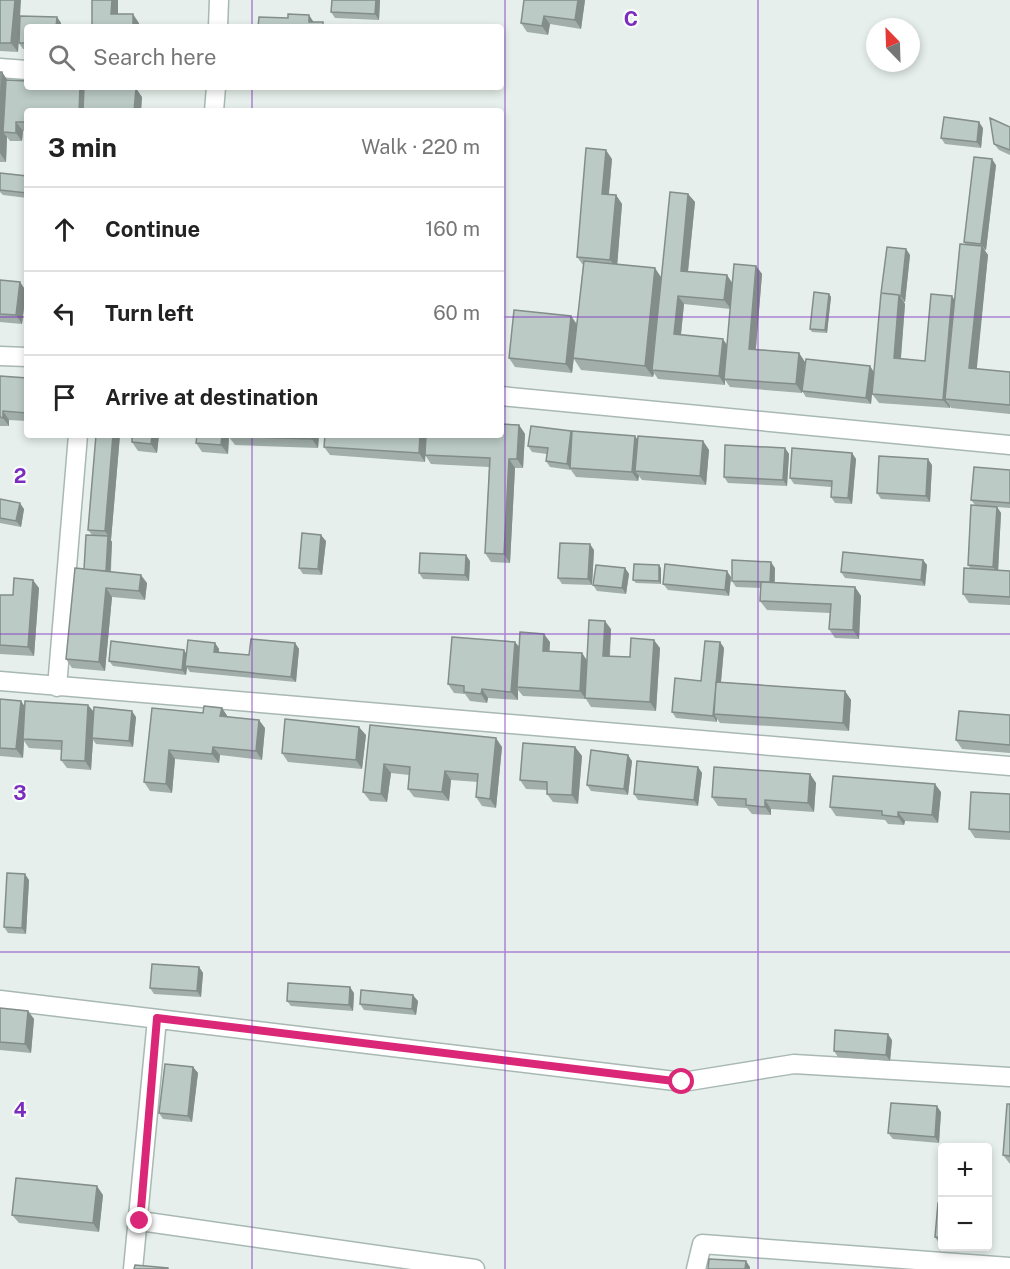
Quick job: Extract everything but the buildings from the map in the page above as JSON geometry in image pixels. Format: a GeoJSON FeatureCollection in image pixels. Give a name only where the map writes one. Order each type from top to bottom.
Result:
{"type":"FeatureCollection","features":[{"type":"Feature","properties":{"kind":"street"},"geometry":{"type":"LineString","coordinates":[[218,24],[219,0]]}},
{"type":"Feature","properties":{"kind":"street"},"geometry":{"type":"LineString","coordinates":[[0,68],[24,70]]}},
{"type":"Feature","properties":{"kind":"street"},"geometry":{"type":"LineString","coordinates":[[214,108],[216,90]]}},
{"type":"Feature","properties":{"kind":"street"},"geometry":{"type":"LineString","coordinates":[[0,356],[24,357]]}},
{"type":"Feature","properties":{"kind":"street"},"geometry":{"type":"LineString","coordinates":[[504,396],[1010,445]]}},
{"type":"Feature","properties":{"kind":"street"},"geometry":{"type":"LineString","coordinates":[[57,687],[78,438]]}},
{"type":"Feature","properties":{"kind":"street"},"geometry":{"type":"LineString","coordinates":[[0,681],[1010,766]]}},
{"type":"Feature","properties":{"kind":"street"},"geometry":{"type":"LineString","coordinates":[[0,1000],[682,1082],[794,1064],[1010,1077]]}},
{"type":"Feature","properties":{"kind":"street"},"geometry":{"type":"LineString","coordinates":[[133,1269],[140,1221],[157,1018]]}},
{"type":"Feature","properties":{"kind":"street"},"geometry":{"type":"LineString","coordinates":[[140,1221],[475,1269]]}},
{"type":"Feature","properties":{"kind":"street"},"geometry":{"type":"LineString","coordinates":[[696,1269],[702,1244],[1010,1267]]}},
{"type":"Feature","properties":{"kind":"route"},"geometry":{"type":"LineString","coordinates":[[140,1221],[157,1018],[682,1082]]}}]}
